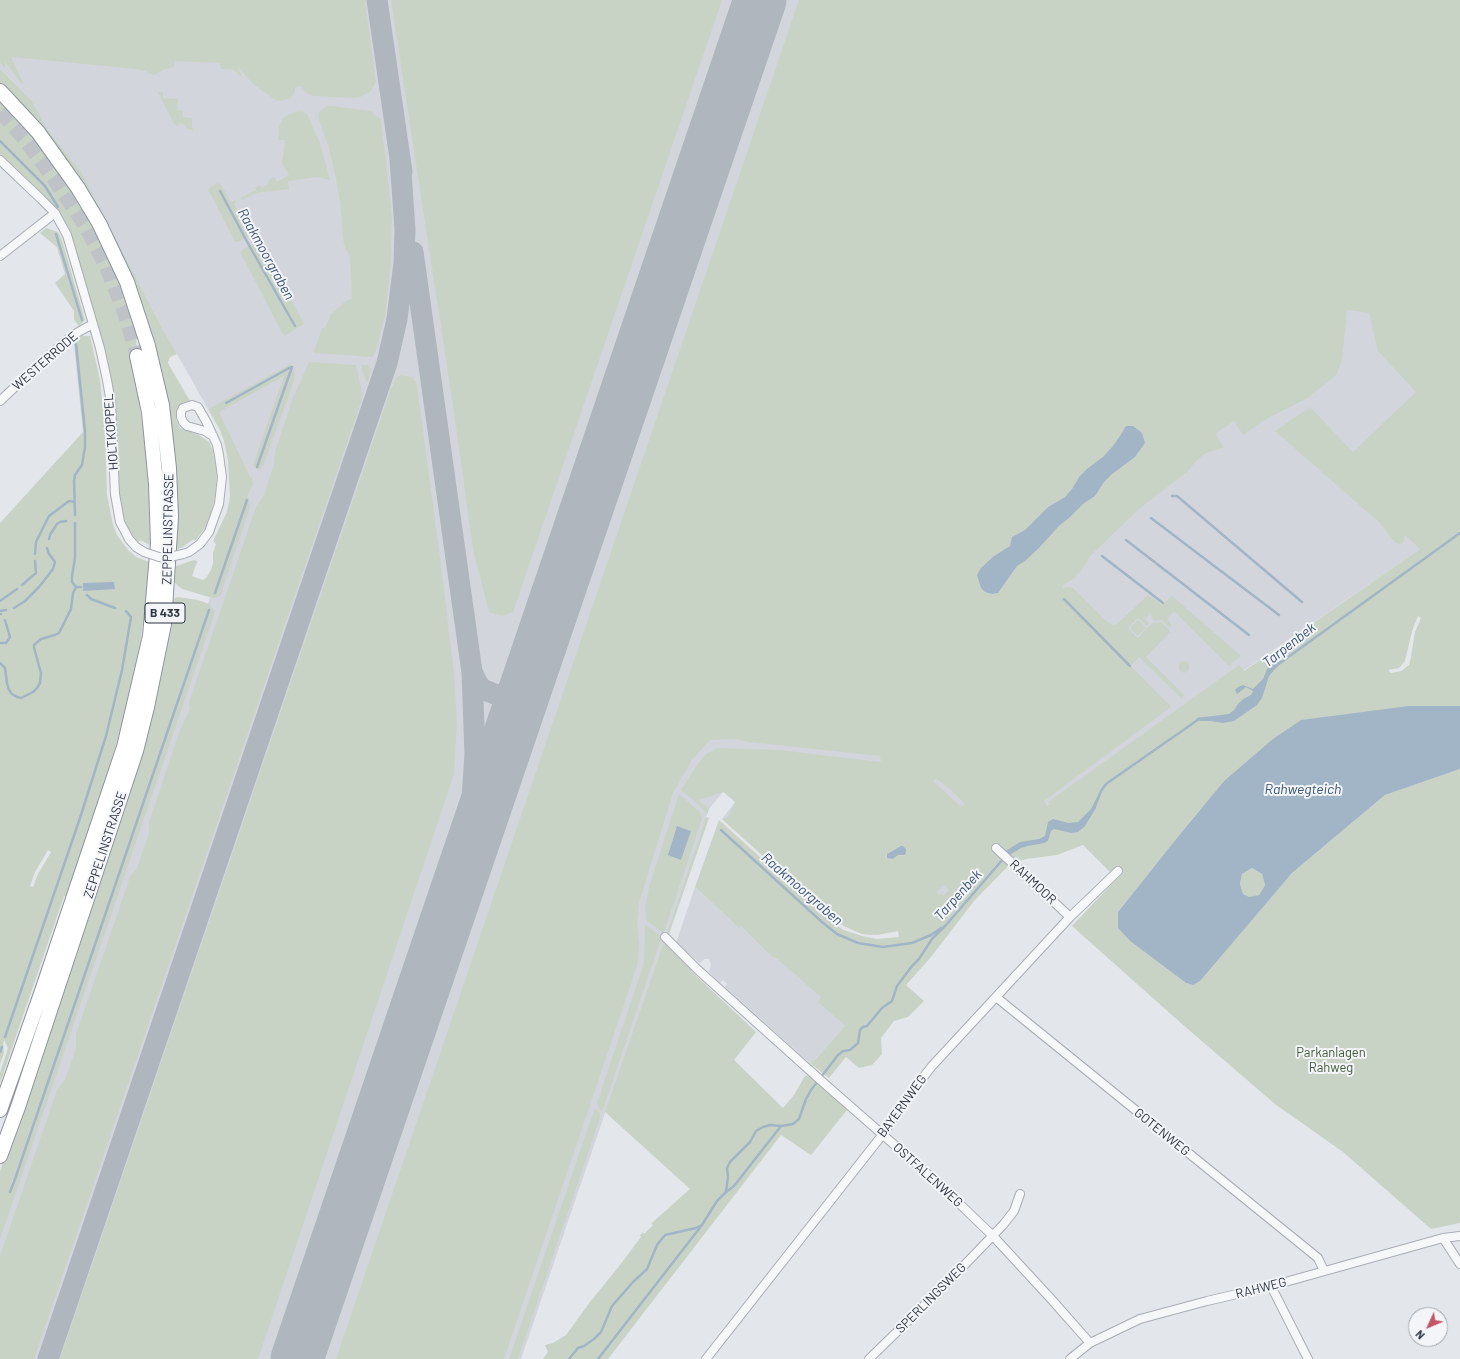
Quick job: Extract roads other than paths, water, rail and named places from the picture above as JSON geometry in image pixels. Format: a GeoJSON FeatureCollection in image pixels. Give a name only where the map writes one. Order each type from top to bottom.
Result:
{"type":"FeatureCollection","features":[{"type":"Feature","properties":{"kind":"highway","name":"ZEPPELINSTRASSE"},"geometry":{"type":"LineString","coordinates":[[0,91],[38,132],[78,188],[99,223],[127,282],[148,346],[162,405],[169,468],[171,517],[164,624],[147,707],[136,751],[23,1092],[0,1156]]}},
{"type":"Feature","properties":{"kind":"highway","name":"ZEPPELINSTRASSE"},"geometry":{"type":"LineString","coordinates":[[0,1110],[42,991],[121,754],[150,636],[158,544],[156,484],[149,412],[137,356]]}},
{"type":"Feature","properties":{"kind":"street","name":"HOLTKOPPEL"},"geometry":{"type":"LineString","coordinates":[[0,160],[54,213],[67,235],[102,354],[111,403],[117,509],[124,532],[128,539],[136,547],[144,552],[165,558],[189,552],[200,544],[208,532],[219,504],[221,489],[221,467],[219,454],[213,436]]}},
{"type":"Feature","properties":{"kind":"street"},"geometry":{"type":"LineString","coordinates":[[0,256],[54,213]]}},
{"type":"Feature","properties":{"kind":"street","name":"WESTERRODE"},"geometry":{"type":"LineString","coordinates":[[0,401],[69,338],[80,330],[93,324]]}},
{"type":"Feature","properties":{"kind":"street","name":"RAHMOOR"},"geometry":{"type":"LineString","coordinates":[[998,850],[1070,917]]}},
{"type":"Feature","properties":{"kind":"street","name":"BAYERNWEG"},"geometry":{"type":"LineString","coordinates":[[706,1359],[883,1134],[907,1098],[932,1066],[1070,917],[1118,871]]}},
{"type":"Feature","properties":{"kind":"street","name":"OSTFALENWEG"},"geometry":{"type":"LineString","coordinates":[[665,937],[698,970],[815,1076],[938,1183],[993,1236],[1090,1343]]}},
{"type":"Feature","properties":{"kind":"street","name":"GOTENWEG"},"geometry":{"type":"LineString","coordinates":[[996,997],[1318,1258],[1324,1271]]}},
{"type":"Feature","properties":{"kind":"street","name":"SPERLINGSWEG"},"geometry":{"type":"LineString","coordinates":[[869,1359],[993,1236],[1014,1212],[1020,1194]]}},
{"type":"Feature","properties":{"kind":"street","name":"RAHWEG"},"geometry":{"type":"LineString","coordinates":[[1070,1359],[1090,1343],[1140,1319],[1271,1286],[1443,1238],[1460,1236]]}},
{"type":"Feature","properties":{"kind":"street"},"geometry":{"type":"LineString","coordinates":[[1443,1238],[1460,1264]]}},
{"type":"Feature","properties":{"kind":"street"},"geometry":{"type":"LineString","coordinates":[[1271,1286],[1308,1359]]}},
{"type":"Feature","properties":{"kind":"water"},"geometry":{"type":"Polygon","coordinates":[[[1126,426],[1133,426],[1142,433],[1145,443],[1135,457],[1111,475],[1104,482],[1095,496],[1083,504],[1059,526],[1039,548],[1017,566],[998,593],[992,594],[985,592],[981,588],[977,575],[981,568],[994,556],[1010,546],[1012,537],[1025,530],[1048,507],[1065,497],[1079,477],[1104,456],[1112,447],[1126,426]]]}},
{"type":"Feature","properties":{"kind":"water"},"geometry":{"type":"Polygon","coordinates":[[[114,582],[115,589],[83,591],[83,583],[114,582]]]}},
{"type":"Feature","properties":{"kind":"water"},"geometry":{"type":"Polygon","coordinates":[[[1278,661],[1284,661],[1269,676],[1262,698],[1257,705],[1234,721],[1223,723],[1200,721],[1196,718],[1229,714],[1243,699],[1251,695],[1253,691],[1246,687],[1237,694],[1235,690],[1243,685],[1253,689],[1263,679],[1268,667],[1278,661]]]}},
{"type":"Feature","properties":{"kind":"water","name":"Rahwegteich"},"geometry":{"type":"Polygon","coordinates":[[[1409,706],[1460,706],[1460,769],[1385,795],[1292,873],[1200,981],[1193,985],[1186,983],[1130,941],[1118,928],[1118,912],[1224,781],[1273,739],[1301,720],[1409,706]],[[1252,868],[1242,874],[1240,884],[1243,894],[1249,897],[1259,895],[1265,885],[1262,874],[1252,868]]]}},
{"type":"Feature","properties":{"kind":"water"},"geometry":{"type":"Polygon","coordinates":[[[1097,797],[1096,808],[1085,826],[1078,832],[1071,833],[1054,829],[1051,831],[1048,841],[1044,843],[1021,848],[1008,856],[1004,852],[1020,842],[1039,839],[1045,836],[1048,822],[1053,819],[1068,823],[1078,822],[1091,809],[1097,797]]]}},
{"type":"Feature","properties":{"kind":"water"},"geometry":{"type":"Polygon","coordinates":[[[677,826],[691,831],[681,860],[668,855],[677,826]]]}},
{"type":"Feature","properties":{"kind":"water"},"geometry":{"type":"Polygon","coordinates":[[[901,846],[906,849],[905,855],[898,855],[893,859],[887,858],[887,854],[901,846]]]}},
{"type":"Feature","properties":{"kind":"waterway"},"geometry":{"type":"LineString","coordinates":[[0,141],[45,186],[58,207]]}},
{"type":"Feature","properties":{"kind":"waterway","name":"Raakmoorgraben"},"geometry":{"type":"LineString","coordinates":[[220,191],[295,326]]}},
{"type":"Feature","properties":{"kind":"waterway"},"geometry":{"type":"LineString","coordinates":[[56,234],[82,320]]}},
{"type":"Feature","properties":{"kind":"waterway"},"geometry":{"type":"LineString","coordinates":[[75,515],[74,481],[75,475],[82,465],[85,447],[85,431],[76,344]]}},
{"type":"Feature","properties":{"kind":"waterway"},"geometry":{"type":"LineString","coordinates":[[226,403],[291,367]]}},
{"type":"Feature","properties":{"kind":"waterway"},"geometry":{"type":"LineString","coordinates":[[257,467],[292,367]]}},
{"type":"Feature","properties":{"kind":"waterway"},"geometry":{"type":"LineString","coordinates":[[1172,496],[1177,496],[1302,602]]}},
{"type":"Feature","properties":{"kind":"waterway"},"geometry":{"type":"LineString","coordinates":[[215,593],[247,500]]}},
{"type":"Feature","properties":{"kind":"waterway"},"geometry":{"type":"LineString","coordinates":[[35,554],[36,542],[49,516],[69,501],[74,502]]}},
{"type":"Feature","properties":{"kind":"waterway"},"geometry":{"type":"LineString","coordinates":[[1151,518],[1279,615]]}},
{"type":"Feature","properties":{"kind":"waterway"},"geometry":{"type":"LineString","coordinates":[[49,539],[57,524],[66,521]]}},
{"type":"Feature","properties":{"kind":"waterway"},"geometry":{"type":"LineString","coordinates":[[75,523],[75,558],[72,582],[76,587]]}},
{"type":"Feature","properties":{"kind":"waterway","name":"Tarpenbek"},"geometry":{"type":"LineString","coordinates":[[1280,663],[1460,533]]}},
{"type":"Feature","properties":{"kind":"waterway"},"geometry":{"type":"LineString","coordinates":[[1126,540],[1249,635]]}},
{"type":"Feature","properties":{"kind":"waterway"},"geometry":{"type":"LineString","coordinates":[[14,608],[25,601],[39,587],[53,569],[55,562],[49,554],[47,548]]}},
{"type":"Feature","properties":{"kind":"waterway"},"geometry":{"type":"LineString","coordinates":[[1102,556],[1163,603]]}},
{"type":"Feature","properties":{"kind":"waterway"},"geometry":{"type":"LineString","coordinates":[[22,585],[36,573],[35,561]]}},
{"type":"Feature","properties":{"kind":"waterway"},"geometry":{"type":"LineString","coordinates":[[76,587],[81,587]]}},
{"type":"Feature","properties":{"kind":"waterway"},"geometry":{"type":"LineString","coordinates":[[0,663],[5,668],[7,683],[12,694],[21,698],[33,692],[40,683],[41,673],[34,645],[41,639],[59,633],[71,609],[73,593],[76,587]]}},
{"type":"Feature","properties":{"kind":"waterway"},"geometry":{"type":"LineString","coordinates":[[0,601],[17,589]]}},
{"type":"Feature","properties":{"kind":"waterway"},"geometry":{"type":"LineString","coordinates":[[87,595],[91,599],[115,608]]}},
{"type":"Feature","properties":{"kind":"waterway"},"geometry":{"type":"LineString","coordinates":[[1064,599],[1130,666]]}},
{"type":"Feature","properties":{"kind":"waterway"},"geometry":{"type":"LineString","coordinates":[[0,611],[6,610]]}},
{"type":"Feature","properties":{"kind":"waterway"},"geometry":{"type":"LineString","coordinates":[[10,1192],[209,610]]}},
{"type":"Feature","properties":{"kind":"waterway"},"geometry":{"type":"LineString","coordinates":[[5,1037],[80,818],[106,736],[122,670],[131,617],[126,611]]}},
{"type":"Feature","properties":{"kind":"waterway"},"geometry":{"type":"LineString","coordinates":[[0,643],[6,643],[10,637],[5,620]]}},
{"type":"Feature","properties":{"kind":"waterway","name":"Tarpenbek"},"geometry":{"type":"LineString","coordinates":[[1095,806],[1101,791],[1106,784],[1199,719]]}},
{"type":"Feature","properties":{"kind":"waterway","name":"Raakmoorgraben"},"geometry":{"type":"LineString","coordinates":[[721,830],[837,934],[858,943],[883,947],[912,943],[931,935],[941,928]]}},
{"type":"Feature","properties":{"kind":"waterway","name":"Tarpenbek"},"geometry":{"type":"LineString","coordinates":[[569,1359],[578,1348],[584,1346],[601,1332],[612,1306],[633,1282],[647,1269],[657,1245],[665,1235],[696,1228],[702,1225],[717,1201],[726,1192],[728,1177],[727,1168],[730,1162],[750,1142],[756,1131],[770,1125],[781,1126],[793,1124],[799,1119],[811,1090],[838,1055],[843,1051],[850,1050],[858,1043],[860,1030],[867,1026],[882,1008],[892,1001],[897,986],[919,959],[932,939],[1004,858]]}},
{"type":"Feature","properties":{"kind":"waterway"},"geometry":{"type":"LineString","coordinates":[[0,1052],[2,1047]]}},
{"type":"Feature","properties":{"kind":"waterway"},"geometry":{"type":"LineString","coordinates":[[726,1192],[734,1186],[781,1126]]}},
{"type":"Feature","properties":{"kind":"waterway"},"geometry":{"type":"LineString","coordinates":[[598,1359],[702,1225]]}},
{"type":"Feature","properties":{"kind":"tunnel"},"geometry":{"type":"LineString","coordinates":[[0,112],[24,139],[55,181],[85,226],[106,267],[123,309],[137,356]]}},
{"type":"Feature","properties":{"kind":"park label","name":"Parkanlagen Rahweg"},"geometry":{"type":"Point","coordinates":[1331,1060]}}]}
